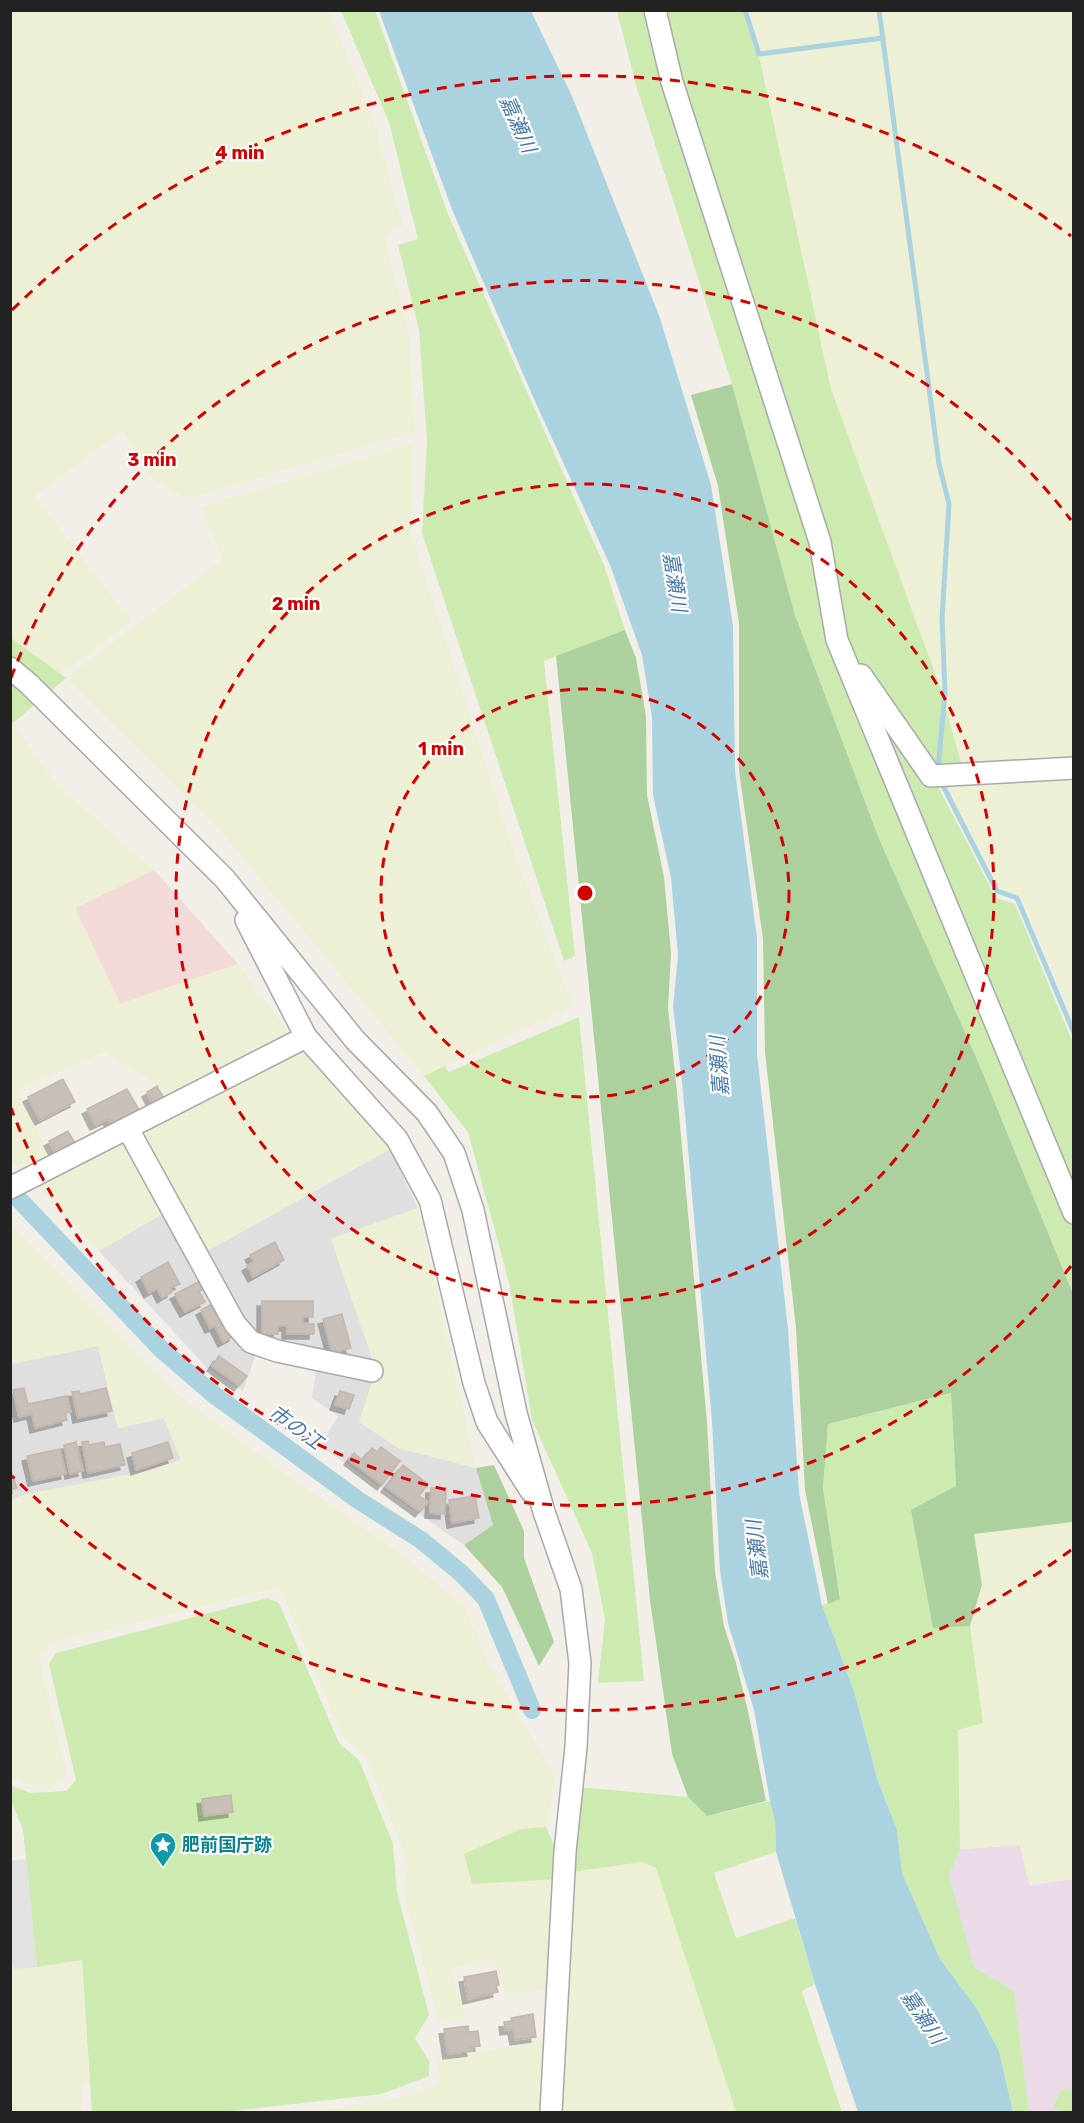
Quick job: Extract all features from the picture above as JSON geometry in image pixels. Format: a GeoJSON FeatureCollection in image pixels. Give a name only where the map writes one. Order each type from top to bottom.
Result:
{"type":"FeatureCollection","features":[{"type":"Feature","properties":{"kind":"street"},"geometry":{"type":"LineString","coordinates":[[655,10],[672,82],[820,542],[837,640],[1074,1213]]}},
{"type":"Feature","properties":{"kind":"street"},"geometry":{"type":"LineString","coordinates":[[837,640],[931,776],[1074,768]]}},
{"type":"Feature","properties":{"kind":"street"},"geometry":{"type":"LineString","coordinates":[[10,668],[30,684],[225,879],[355,1040],[427,1113],[454,1153],[473,1210],[516,1413],[544,1512],[571,1589],[580,1663],[576,1747],[565,1852],[551,2112]]}},
{"type":"Feature","properties":{"kind":"street"},"geometry":{"type":"LineString","coordinates":[[225,879],[306,1037],[397,1139],[430,1200],[474,1383],[487,1422],[544,1512]]}},
{"type":"Feature","properties":{"kind":"street"},"geometry":{"type":"LineString","coordinates":[[18,1185],[306,1037]]}},
{"type":"Feature","properties":{"kind":"street"},"geometry":{"type":"LineString","coordinates":[[128,1128],[235,1324],[251,1342],[277,1351],[372,1371]]}},
{"type":"Feature","properties":{"kind":"shaded area"},"geometry":{"type":"Polygon","coordinates":[[[154,870],[238,964],[120,1004],[75,908],[154,870]]]}},
{"type":"Feature","properties":{"kind":"shaded area"},"geometry":{"type":"Polygon","coordinates":[[[390,1149],[418,1208],[331,1239],[376,1369],[399,1448],[476,1468],[493,1525],[464,1545],[320,1446],[338,1416],[312,1398],[317,1362],[258,1348],[243,1391],[208,1369],[99,1251],[176,1205],[202,1254],[390,1149]]]}},
{"type":"Feature","properties":{"kind":"shaded area"},"geometry":{"type":"Polygon","coordinates":[[[98,1346],[118,1428],[164,1418],[181,1460],[143,1472],[27,1494],[11,1500],[11,1364],[98,1346]]]}},
{"type":"Feature","properties":{"kind":"shaded area"},"geometry":{"type":"Polygon","coordinates":[[[1020,1845],[1030,1885],[1073,1879],[1073,2089],[1061,2090],[1052,2108],[1063,2112],[1029,2112],[1014,1991],[974,1967],[948,1875],[960,1849],[1020,1845]]]}},
{"type":"Feature","properties":{"kind":"shaded area"},"geometry":{"type":"Polygon","coordinates":[[[26,1859],[37,1967],[14,1969],[10,1949],[11,1861],[26,1859]]]}},
{"type":"Feature","properties":{"kind":"green space"},"geometry":{"type":"Polygon","coordinates":[[[10,11],[329,11],[375,125],[403,227],[384,235],[408,328],[415,432],[187,499],[151,478],[123,430],[35,496],[131,621],[61,675],[11,637],[10,11]]]}},
{"type":"Feature","properties":{"kind":"green space"},"geometry":{"type":"Polygon","coordinates":[[[341,11],[375,11],[448,214],[604,565],[625,630],[544,661],[575,956],[564,961],[422,533],[427,441],[419,330],[398,245],[418,239],[389,122],[341,11]]]}},
{"type":"Feature","properties":{"kind":"green space"},"geometry":{"type":"Polygon","coordinates":[[[617,11],[746,11],[761,65],[831,389],[940,687],[962,766],[936,783],[996,898],[1015,904],[1073,1043],[1073,1294],[979,1064],[879,839],[795,615],[732,384],[636,85],[617,11]]]}},
{"type":"Feature","properties":{"kind":"green space"},"geometry":{"type":"Polygon","coordinates":[[[746,11],[1073,11],[1073,761],[962,766],[940,687],[831,389],[761,65],[746,11]]]}},
{"type":"Feature","properties":{"kind":"green space"},"geometry":{"type":"Polygon","coordinates":[[[732,384],[795,615],[879,839],[979,1064],[1073,1294],[1073,1522],[974,1534],[982,1585],[970,1626],[933,1628],[911,1510],[956,1486],[951,1393],[828,1424],[823,1488],[840,1599],[828,1604],[805,1490],[796,1328],[765,1052],[763,939],[739,771],[739,623],[718,486],[691,395],[732,384]]]}},
{"type":"Feature","properties":{"kind":"green space"},"geometry":{"type":"Polygon","coordinates":[[[412,443],[411,533],[515,856],[573,1006],[424,1076],[222,833],[66,678],[223,559],[200,507],[412,443]]]}},
{"type":"Feature","properties":{"kind":"green space"},"geometry":{"type":"Polygon","coordinates":[[[625,630],[636,658],[646,716],[647,795],[664,877],[671,953],[668,1008],[707,1422],[715,1572],[724,1626],[748,1711],[766,1801],[707,1816],[688,1797],[672,1754],[650,1600],[556,656],[625,630]]]}},
{"type":"Feature","properties":{"kind":"green space"},"geometry":{"type":"Polygon","coordinates":[[[10,637],[66,678],[13,723],[10,721],[10,637]]]}},
{"type":"Feature","properties":{"kind":"green space"},"geometry":{"type":"Polygon","coordinates":[[[11,721],[59,787],[154,870],[75,908],[120,1004],[238,964],[303,1052],[390,1149],[202,1254],[176,1206],[99,1251],[11,1159],[11,721]],[[105,1052],[18,1090],[56,1170],[185,1103],[105,1052]]]}},
{"type":"Feature","properties":{"kind":"green space"},"geometry":{"type":"Polygon","coordinates":[[[1073,773],[1073,1015],[1071,1016],[1021,897],[1001,890],[943,781],[1073,773]]]}},
{"type":"Feature","properties":{"kind":"green space"},"geometry":{"type":"Polygon","coordinates":[[[579,1017],[644,1681],[598,1683],[605,1620],[592,1553],[532,1420],[509,1282],[468,1132],[424,1076],[445,1066],[449,1072],[579,1017]]]}},
{"type":"Feature","properties":{"kind":"green space"},"geometry":{"type":"Polygon","coordinates":[[[418,1208],[476,1468],[398,1448],[359,1422],[376,1369],[331,1239],[418,1208]]]}},
{"type":"Feature","properties":{"kind":"green space"},"geometry":{"type":"Polygon","coordinates":[[[10,1223],[177,1394],[280,1470],[407,1558],[465,1608],[488,1662],[556,1778],[546,1827],[521,1829],[559,1879],[552,1989],[506,1996],[494,1959],[451,1969],[466,2017],[439,2021],[402,1888],[409,1865],[366,1757],[343,1738],[280,1588],[52,1643],[39,1659],[67,1775],[56,1785],[30,1785],[11,1778],[11,1500],[27,1494],[143,1472],[181,1460],[164,1418],[118,1428],[98,1346],[11,1364],[10,1223]]]}},
{"type":"Feature","properties":{"kind":"green space"},"geometry":{"type":"Polygon","coordinates":[[[951,1393],[956,1486],[933,1627],[970,1626],[983,1723],[958,1730],[960,1849],[949,1875],[974,1967],[1014,1991],[1029,2112],[1013,2112],[999,2051],[977,2009],[940,1959],[902,1873],[897,1830],[878,1781],[854,1691],[822,1605],[840,1598],[823,1488],[828,1424],[951,1393]]]}},
{"type":"Feature","properties":{"kind":"green space"},"geometry":{"type":"Polygon","coordinates":[[[494,1465],[524,1531],[524,1558],[554,1642],[539,1666],[502,1587],[464,1545],[493,1525],[476,1468],[494,1465]]]}},
{"type":"Feature","properties":{"kind":"green space"},"geometry":{"type":"Polygon","coordinates":[[[1073,1522],[1073,1879],[1029,1885],[1020,1845],[960,1849],[957,1729],[983,1723],[970,1626],[982,1585],[974,1534],[1073,1522]]]}},
{"type":"Feature","properties":{"kind":"green space"},"geometry":{"type":"Polygon","coordinates":[[[267,1598],[279,1603],[339,1743],[359,1760],[393,1844],[397,1892],[429,2015],[415,2038],[429,2061],[429,2076],[382,2094],[224,2112],[92,2112],[82,1960],[37,1967],[23,1829],[11,1801],[10,1785],[30,1793],[66,1791],[76,1780],[49,1664],[56,1653],[267,1598]]]}},
{"type":"Feature","properties":{"kind":"green space"},"geometry":{"type":"Polygon","coordinates":[[[579,1787],[688,1797],[707,1816],[770,1801],[775,1821],[776,1852],[714,1873],[736,1938],[795,1918],[815,1984],[802,1991],[842,2112],[736,2112],[656,1868],[642,1862],[572,1872],[579,1787]]]}},
{"type":"Feature","properties":{"kind":"green space"},"geometry":{"type":"Polygon","coordinates":[[[546,1827],[558,1854],[559,1879],[472,1884],[464,1854],[521,1829],[546,1827]]]}},
{"type":"Feature","properties":{"kind":"green space"},"geometry":{"type":"Polygon","coordinates":[[[642,1862],[656,1868],[736,2112],[556,2112],[572,1872],[642,1862]]]}},
{"type":"Feature","properties":{"kind":"green space"},"geometry":{"type":"Polygon","coordinates":[[[11,1949],[14,1969],[82,1960],[89,2082],[81,2083],[82,2112],[11,2112],[11,1949]]]}},
{"type":"Feature","properties":{"kind":"green space"},"geometry":{"type":"Polygon","coordinates":[[[549,2039],[546,2112],[308,2112],[385,2101],[440,2084],[438,2060],[549,2039]]]}},
{"type":"Feature","properties":{"kind":"green space"},"geometry":{"type":"Polygon","coordinates":[[[1073,2089],[1073,2112],[1063,2112],[1052,2108],[1061,2090],[1073,2089]]]}},
{"type":"Feature","properties":{"kind":"water","name":"嘉瀬川"},"geometry":{"type":"Polygon","coordinates":[[[379,11],[531,11],[572,96],[660,318],[711,485],[733,626],[735,771],[757,938],[757,1054],[788,1329],[799,1493],[822,1605],[854,1691],[878,1781],[897,1830],[902,1873],[940,1959],[977,2009],[999,2051],[1013,2112],[858,2112],[815,1984],[776,1852],[775,1821],[754,1710],[728,1623],[720,1571],[712,1422],[683,1092],[673,1007],[678,955],[671,878],[653,795],[652,717],[642,655],[610,565],[534,399],[453,212],[379,11]]]}},
{"type":"Feature","properties":{"kind":"building"},"geometry":{"type":"Polygon","coordinates":[[[63,1079],[75,1102],[40,1120],[28,1097],[63,1079]]]}},
{"type":"Feature","properties":{"kind":"building"},"geometry":{"type":"Polygon","coordinates":[[[157,1086],[166,1102],[155,1108],[147,1092],[157,1086]]]}},
{"type":"Feature","properties":{"kind":"building"},"geometry":{"type":"Polygon","coordinates":[[[127,1089],[139,1110],[111,1124],[108,1119],[95,1125],[87,1109],[127,1089]]]}},
{"type":"Feature","properties":{"kind":"building"},"geometry":{"type":"Polygon","coordinates":[[[68,1131],[77,1147],[57,1156],[49,1141],[68,1131]]]}},
{"type":"Feature","properties":{"kind":"building"},"geometry":{"type":"Polygon","coordinates":[[[275,1242],[284,1260],[253,1277],[247,1266],[254,1262],[250,1255],[275,1242]]]}},
{"type":"Feature","properties":{"kind":"building"},"geometry":{"type":"Polygon","coordinates":[[[168,1262],[180,1284],[170,1288],[172,1292],[162,1298],[157,1288],[149,1293],[141,1277],[168,1262]]]}},
{"type":"Feature","properties":{"kind":"building"},"geometry":{"type":"Polygon","coordinates":[[[200,1281],[204,1289],[199,1291],[205,1302],[185,1312],[175,1294],[200,1281]]]}},
{"type":"Feature","properties":{"kind":"building"},"geometry":{"type":"Polygon","coordinates":[[[262,1301],[313,1301],[313,1317],[303,1317],[303,1324],[314,1324],[314,1334],[287,1334],[287,1326],[278,1326],[278,1334],[262,1334],[262,1301]]]}},
{"type":"Feature","properties":{"kind":"building"},"geometry":{"type":"Polygon","coordinates":[[[216,1302],[234,1336],[223,1342],[215,1326],[210,1328],[201,1310],[216,1302]]]}},
{"type":"Feature","properties":{"kind":"building"},"geometry":{"type":"Polygon","coordinates":[[[342,1314],[351,1348],[332,1353],[323,1319],[342,1314]]]}},
{"type":"Feature","properties":{"kind":"building"},"geometry":{"type":"Polygon","coordinates":[[[219,1356],[247,1376],[239,1386],[212,1366],[219,1356]]]}},
{"type":"Feature","properties":{"kind":"building"},"geometry":{"type":"Polygon","coordinates":[[[24,1388],[28,1404],[67,1396],[71,1412],[65,1413],[67,1420],[35,1428],[32,1414],[19,1417],[13,1390],[24,1388]]]}},
{"type":"Feature","properties":{"kind":"building"},"geometry":{"type":"Polygon","coordinates":[[[106,1388],[112,1411],[78,1418],[72,1392],[79,1391],[80,1394],[106,1388]]]}},
{"type":"Feature","properties":{"kind":"building"},"geometry":{"type":"Polygon","coordinates":[[[340,1391],[354,1395],[349,1409],[335,1405],[340,1391]]]}},
{"type":"Feature","properties":{"kind":"building"},"geometry":{"type":"Polygon","coordinates":[[[88,1441],[89,1445],[104,1442],[105,1447],[120,1444],[125,1465],[88,1473],[82,1442],[88,1441]]]}},
{"type":"Feature","properties":{"kind":"building"},"geometry":{"type":"Polygon","coordinates":[[[76,1442],[83,1471],[70,1474],[64,1445],[76,1442]]]}},
{"type":"Feature","properties":{"kind":"building"},"geometry":{"type":"Polygon","coordinates":[[[168,1442],[173,1458],[136,1470],[132,1453],[168,1442]]]}},
{"type":"Feature","properties":{"kind":"building"},"geometry":{"type":"Polygon","coordinates":[[[381,1447],[400,1461],[382,1485],[349,1460],[354,1453],[362,1460],[372,1448],[377,1452],[381,1447]]]}},
{"type":"Feature","properties":{"kind":"building"},"geometry":{"type":"Polygon","coordinates":[[[60,1449],[66,1474],[33,1481],[27,1456],[60,1449]]]}},
{"type":"Feature","properties":{"kind":"building"},"geometry":{"type":"Polygon","coordinates":[[[403,1465],[428,1484],[419,1496],[428,1502],[420,1512],[386,1487],[403,1465]]]}},
{"type":"Feature","properties":{"kind":"building"},"geometry":{"type":"Polygon","coordinates":[[[10,1468],[17,1488],[10,1490],[10,1468]]]}},
{"type":"Feature","properties":{"kind":"building"},"geometry":{"type":"Polygon","coordinates":[[[431,1488],[446,1488],[445,1514],[430,1513],[431,1488]]]}},
{"type":"Feature","properties":{"kind":"building"},"geometry":{"type":"Polygon","coordinates":[[[475,1496],[479,1518],[452,1523],[449,1500],[475,1496]]]}},
{"type":"Feature","properties":{"kind":"building"},"geometry":{"type":"Polygon","coordinates":[[[231,1795],[233,1812],[204,1816],[202,1799],[231,1795]]]}},
{"type":"Feature","properties":{"kind":"building"},"geometry":{"type":"Polygon","coordinates":[[[496,1971],[498,1992],[468,1999],[464,1977],[496,1971]]]}},
{"type":"Feature","properties":{"kind":"building"},"geometry":{"type":"Polygon","coordinates":[[[533,2014],[536,2037],[515,2040],[513,2029],[505,2030],[504,2022],[512,2021],[511,2018],[533,2014]]]}},
{"type":"Feature","properties":{"kind":"building"},"geometry":{"type":"Polygon","coordinates":[[[468,2026],[469,2032],[478,2031],[480,2046],[471,2047],[472,2051],[448,2054],[444,2029],[468,2026]]]}},
{"type":"Feature","properties":{"kind":"waterway"},"geometry":{"type":"LineString","coordinates":[[745,10],[759,54],[883,38]]}},
{"type":"Feature","properties":{"kind":"waterway"},"geometry":{"type":"LineString","coordinates":[[879,10],[939,464],[949,504],[942,618],[945,692],[938,770]]}},
{"type":"Feature","properties":{"kind":"waterway"},"geometry":{"type":"LineString","coordinates":[[940,780],[997,891],[1017,898],[1074,1033]]}},
{"type":"Feature","properties":{"kind":"waterway","name":"市の江"},"geometry":{"type":"LineString","coordinates":[[10,1190],[162,1350],[213,1394],[358,1500],[421,1540],[461,1573],[486,1599],[532,1710]]}},
{"type":"Feature","properties":{"kind":"place","name":"肥前国庁跡"},"geometry":{"type":"Point","coordinates":[163,1868]}}]}
